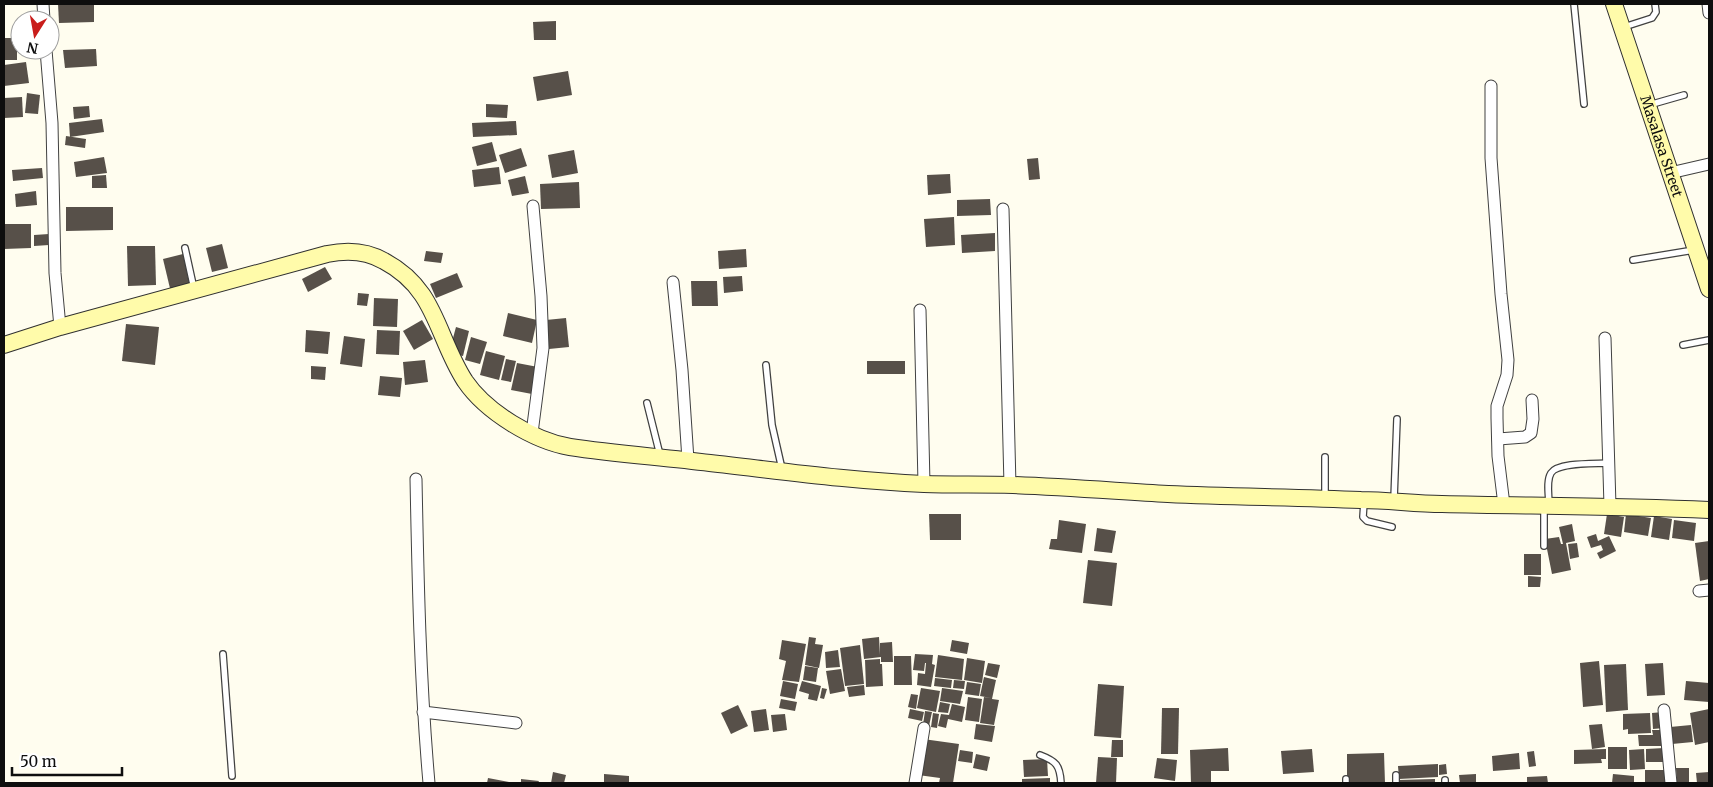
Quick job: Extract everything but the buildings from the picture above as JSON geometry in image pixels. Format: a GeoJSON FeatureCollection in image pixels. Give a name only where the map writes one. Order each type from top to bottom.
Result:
{"type":"FeatureCollection","features":[{"type":"Feature","properties":{"kind":"street","name":"Masalasa Street"},"geometry":{"type":"LineString","coordinates":[[1614,4],[1670,172],[1701,252],[1709,289]]}},
{"type":"Feature","properties":{"kind":"street"},"geometry":{"type":"LineString","coordinates":[[1708,4],[1709,13]]}},
{"type":"Feature","properties":{"kind":"street"},"geometry":{"type":"LineString","coordinates":[[47,60],[52,122],[56,273],[60,327]]}},
{"type":"Feature","properties":{"kind":"street"},"geometry":{"type":"LineString","coordinates":[[1491,86],[1491,158],[1508,360],[1507,375],[1497,406],[1498,456],[1504,504]]}},
{"type":"Feature","properties":{"kind":"street"},"geometry":{"type":"LineString","coordinates":[[1670,172],[1709,164]]}},
{"type":"Feature","properties":{"kind":"street"},"geometry":{"type":"LineString","coordinates":[[532,433],[543,348],[541,296],[533,206]]}},
{"type":"Feature","properties":{"kind":"street"},"geometry":{"type":"LineString","coordinates":[[1003,209],[1010,485]]}},
{"type":"Feature","properties":{"kind":"street"},"geometry":{"type":"LineString","coordinates":[[4,345],[60,327],[334,252],[358,252],[376,256],[403,272],[423,294],[465,380],[487,404],[500,415],[532,433],[553,443],[565,446],[848,479],[924,484],[1010,485],[1170,494],[1440,504],[1610,506],[1709,510]]}},
{"type":"Feature","properties":{"kind":"street"},"geometry":{"type":"LineString","coordinates":[[673,282],[682,370],[688,460]]}},
{"type":"Feature","properties":{"kind":"street"},"geometry":{"type":"LineString","coordinates":[[920,310],[924,484]]}},
{"type":"Feature","properties":{"kind":"street"},"geometry":{"type":"LineString","coordinates":[[1605,338],[1610,506]]}},
{"type":"Feature","properties":{"kind":"street"},"geometry":{"type":"LineString","coordinates":[[1498,439],[1525,437],[1531,433],[1533,419],[1532,400]]}},
{"type":"Feature","properties":{"kind":"street"},"geometry":{"type":"LineString","coordinates":[[416,480],[423,712],[429,783]]}},
{"type":"Feature","properties":{"kind":"street"},"geometry":{"type":"LineString","coordinates":[[1664,710],[1671,783]]}},
{"type":"Feature","properties":{"kind":"street"},"geometry":{"type":"LineString","coordinates":[[423,712],[516,723]]}},
{"type":"Feature","properties":{"kind":"street"},"geometry":{"type":"LineString","coordinates":[[915,783],[924,728]]}},
{"type":"Feature","properties":{"kind":"lane"},"geometry":{"type":"LineString","coordinates":[[1574,4],[1584,104]]}},
{"type":"Feature","properties":{"kind":"lane"},"geometry":{"type":"LineString","coordinates":[[1622,28],[1652,18],[1656,12],[1655,4]]}},
{"type":"Feature","properties":{"kind":"lane"},"geometry":{"type":"LineString","coordinates":[[1647,105],[1684,95]]}},
{"type":"Feature","properties":{"kind":"lane"},"geometry":{"type":"LineString","coordinates":[[185,248],[195,291]]}},
{"type":"Feature","properties":{"kind":"lane"},"geometry":{"type":"LineString","coordinates":[[1633,260],[1701,252]]}},
{"type":"Feature","properties":{"kind":"lane"},"geometry":{"type":"LineString","coordinates":[[1683,345],[1709,340]]}},
{"type":"Feature","properties":{"kind":"lane"},"geometry":{"type":"LineString","coordinates":[[766,365],[772,425],[783,472]]}},
{"type":"Feature","properties":{"kind":"lane"},"geometry":{"type":"LineString","coordinates":[[647,403],[661,457]]}},
{"type":"Feature","properties":{"kind":"lane"},"geometry":{"type":"LineString","coordinates":[[1394,502],[1397,419]]}},
{"type":"Feature","properties":{"kind":"lane"},"geometry":{"type":"LineString","coordinates":[[1325,499],[1326,457]]}},
{"type":"Feature","properties":{"kind":"lane"},"geometry":{"type":"LineString","coordinates":[[1544,546],[1549,479],[1552,472],[1558,467],[1609,463]]}},
{"type":"Feature","properties":{"kind":"lane"},"geometry":{"type":"LineString","coordinates":[[1364,500],[1363,517],[1366,521],[1392,527]]}},
{"type":"Feature","properties":{"kind":"lane"},"geometry":{"type":"LineString","coordinates":[[223,654],[232,776]]}},
{"type":"Feature","properties":{"kind":"lane"},"geometry":{"type":"LineString","coordinates":[[1040,754],[1051,760],[1058,767],[1061,773],[1061,783]]}},
{"type":"Feature","properties":{"kind":"lane"},"geometry":{"type":"LineString","coordinates":[[1396,775],[1396,783]]}}]}
